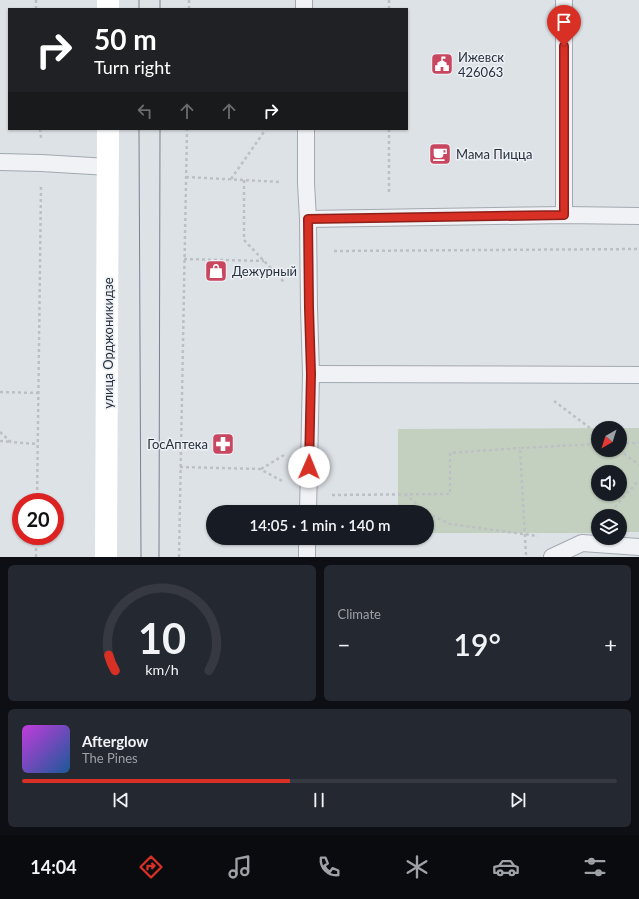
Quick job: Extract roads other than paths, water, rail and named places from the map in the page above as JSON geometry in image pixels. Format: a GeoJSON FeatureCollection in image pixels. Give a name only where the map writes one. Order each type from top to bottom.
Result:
{"type":"FeatureCollection","features":[{"type":"Feature","properties":{"kind":"main road","name":"улица Орджоникидзе"},"geometry":{"type":"LineString","coordinates":[[106,557],[108,130]]}},
{"type":"Feature","properties":{"kind":"lane"},"geometry":{"type":"LineString","coordinates":[[564,0],[564,215]]}},
{"type":"Feature","properties":{"kind":"lane"},"geometry":{"type":"LineString","coordinates":[[306,130],[311,374],[308,505]]}},
{"type":"Feature","properties":{"kind":"lane"},"geometry":{"type":"LineString","coordinates":[[0,162],[109,167]]}},
{"type":"Feature","properties":{"kind":"lane"},"geometry":{"type":"LineString","coordinates":[[308,219],[564,215],[639,216]]}},
{"type":"Feature","properties":{"kind":"lane"},"geometry":{"type":"LineString","coordinates":[[311,374],[639,375]]}},
{"type":"Feature","properties":{"kind":"lane"},"geometry":{"type":"LineString","coordinates":[[552,557],[582,543],[639,547]]}},
{"type":"Feature","properties":{"kind":"lane"},"geometry":{"type":"LineString","coordinates":[[307,545],[307,557]]}},
{"type":"Feature","properties":{"kind":"tram line"},"geometry":{"type":"LineString","coordinates":[[139,0],[139,8]]}},
{"type":"Feature","properties":{"kind":"tram line"},"geometry":{"type":"LineString","coordinates":[[160,0],[160,8]]}},
{"type":"Feature","properties":{"kind":"tram line"},"geometry":{"type":"LineString","coordinates":[[139,130],[141,557]]}},
{"type":"Feature","properties":{"kind":"tram line"},"geometry":{"type":"LineString","coordinates":[[159,557],[160,130]]}},
{"type":"Feature","properties":{"kind":"place","name":"Ижевск 426063"},"geometry":{"type":"Point","coordinates":[442,64]}},
{"type":"Feature","properties":{"kind":"place","name":"Мама Пицца"},"geometry":{"type":"Point","coordinates":[440,154]}},
{"type":"Feature","properties":{"kind":"place","name":"Дежурный"},"geometry":{"type":"Point","coordinates":[216,271]}},
{"type":"Feature","properties":{"kind":"place","name":"ГосАптека"},"geometry":{"type":"Point","coordinates":[223,444]}}]}
